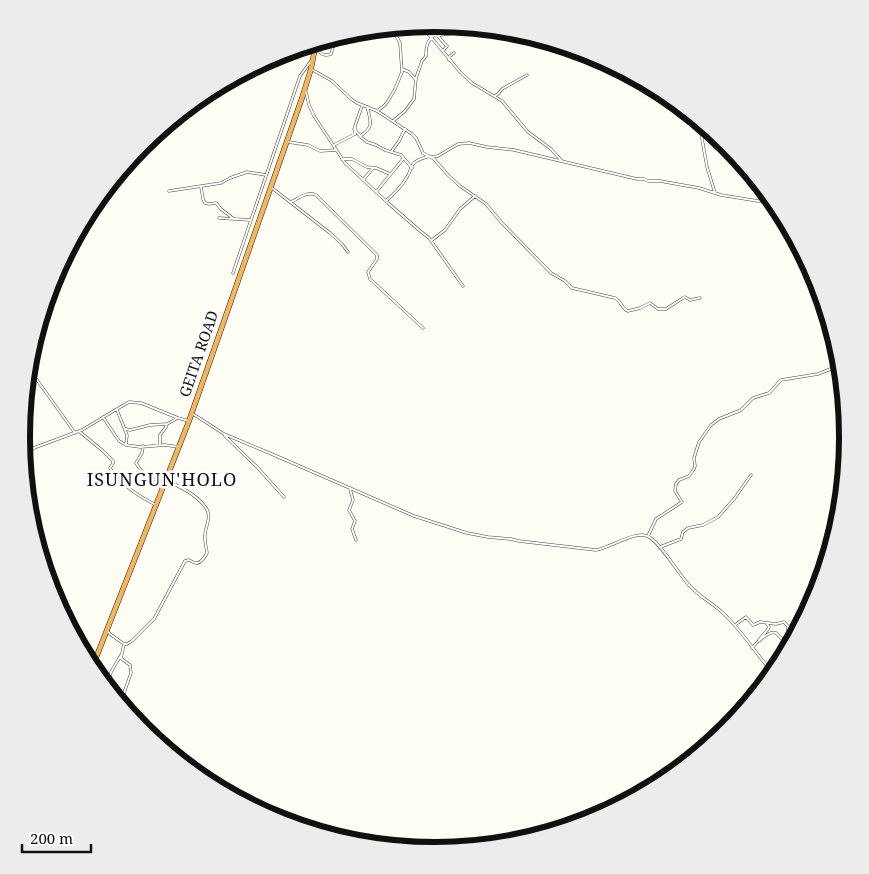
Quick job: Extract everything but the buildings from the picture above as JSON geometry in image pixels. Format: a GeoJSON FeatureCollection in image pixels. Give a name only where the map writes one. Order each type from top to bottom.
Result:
{"type":"FeatureCollection","features":[{"type":"Feature","properties":{"kind":"highway","name":"GEITA ROAD"},"geometry":{"type":"LineString","coordinates":[[96,659],[189,421],[306,85],[315,51]]}},
{"type":"Feature","properties":{"kind":"street"},"geometry":{"type":"LineString","coordinates":[[425,32],[460,72],[472,83],[502,101],[528,132],[551,149],[563,162]]}},
{"type":"Feature","properties":{"kind":"street"},"geometry":{"type":"LineString","coordinates":[[430,37],[456,33]]}},
{"type":"Feature","properties":{"kind":"street"},"geometry":{"type":"LineString","coordinates":[[377,111],[388,101],[402,72],[400,43],[395,34]]}},
{"type":"Feature","properties":{"kind":"street"},"geometry":{"type":"LineString","coordinates":[[438,36],[447,46],[442,51]]}},
{"type":"Feature","properties":{"kind":"street"},"geometry":{"type":"LineString","coordinates":[[393,121],[401,115],[414,99],[416,80],[422,61],[426,56],[425,50],[430,37]]}},
{"type":"Feature","properties":{"kind":"street"},"geometry":{"type":"LineString","coordinates":[[319,49],[323,55],[328,55],[331,54],[334,45]]}},
{"type":"Feature","properties":{"kind":"street"},"geometry":{"type":"LineString","coordinates":[[450,60],[450,56],[454,53]]}},
{"type":"Feature","properties":{"kind":"street"},"geometry":{"type":"LineString","coordinates":[[233,273],[300,76],[314,58]]}},
{"type":"Feature","properties":{"kind":"street"},"geometry":{"type":"LineString","coordinates":[[311,69],[332,80],[351,99],[362,106],[377,111],[414,136],[421,150],[455,181],[486,204],[547,270],[565,281],[572,288],[615,298],[628,311],[650,303],[658,309],[666,309],[685,297],[690,300],[700,298]]}},
{"type":"Feature","properties":{"kind":"street"},"geometry":{"type":"LineString","coordinates":[[402,69],[409,72],[416,80]]}},
{"type":"Feature","properties":{"kind":"street"},"geometry":{"type":"LineString","coordinates":[[495,96],[502,89],[526,75]]}},
{"type":"Feature","properties":{"kind":"street"},"geometry":{"type":"LineString","coordinates":[[306,85],[306,95],[314,116],[342,159],[350,169],[431,240],[463,286]]}},
{"type":"Feature","properties":{"kind":"street"},"geometry":{"type":"LineString","coordinates":[[334,145],[355,134],[354,130],[362,106]]}},
{"type":"Feature","properties":{"kind":"street"},"geometry":{"type":"LineString","coordinates":[[360,136],[371,124],[367,107]]}},
{"type":"Feature","properties":{"kind":"street"},"geometry":{"type":"LineString","coordinates":[[391,152],[405,129]]}},
{"type":"Feature","properties":{"kind":"street"},"geometry":{"type":"LineString","coordinates":[[354,130],[369,143],[403,158],[412,168]]}},
{"type":"Feature","properties":{"kind":"street"},"geometry":{"type":"LineString","coordinates":[[702,134],[707,167],[715,194]]}},
{"type":"Feature","properties":{"kind":"street"},"geometry":{"type":"LineString","coordinates":[[287,140],[287,142],[308,146],[320,151],[336,150]]}},
{"type":"Feature","properties":{"kind":"street"},"geometry":{"type":"LineString","coordinates":[[386,201],[405,180],[416,161],[438,156],[454,146],[464,143],[514,150],[637,179],[699,188],[715,194],[763,202]]}},
{"type":"Feature","properties":{"kind":"street"},"geometry":{"type":"LineString","coordinates":[[376,192],[403,158]]}},
{"type":"Feature","properties":{"kind":"street"},"geometry":{"type":"LineString","coordinates":[[342,159],[352,160],[390,174]]}},
{"type":"Feature","properties":{"kind":"street"},"geometry":{"type":"LineString","coordinates":[[363,180],[373,168]]}},
{"type":"Feature","properties":{"kind":"street"},"geometry":{"type":"LineString","coordinates":[[169,191],[221,183],[246,172],[266,175]]}},
{"type":"Feature","properties":{"kind":"street"},"geometry":{"type":"LineString","coordinates":[[270,186],[330,233],[348,252]]}},
{"type":"Feature","properties":{"kind":"street"},"geometry":{"type":"LineString","coordinates":[[201,187],[205,203],[216,204],[234,219]]}},
{"type":"Feature","properties":{"kind":"street"},"geometry":{"type":"LineString","coordinates":[[291,202],[310,193],[320,198],[377,255],[377,259],[368,272],[370,279],[423,328]]}},
{"type":"Feature","properties":{"kind":"street"},"geometry":{"type":"LineString","coordinates":[[431,240],[445,230],[460,209],[475,196]]}},
{"type":"Feature","properties":{"kind":"street"},"geometry":{"type":"LineString","coordinates":[[219,218],[251,220]]}},
{"type":"Feature","properties":{"kind":"street"},"geometry":{"type":"LineString","coordinates":[[648,536],[656,519],[681,503],[675,491],[676,484],[679,480],[689,476],[696,466],[694,458],[699,442],[711,425],[719,419],[741,410],[753,398],[768,393],[781,380],[818,374],[833,368]]}},
{"type":"Feature","properties":{"kind":"street"},"geometry":{"type":"LineString","coordinates":[[34,377],[76,433]]}},
{"type":"Feature","properties":{"kind":"street"},"geometry":{"type":"LineString","coordinates":[[30,449],[76,433],[129,402],[137,402],[189,421]]}},
{"type":"Feature","properties":{"kind":"street"},"geometry":{"type":"LineString","coordinates":[[117,409],[126,429],[128,440],[126,445]]}},
{"type":"Feature","properties":{"kind":"street"},"geometry":{"type":"LineString","coordinates":[[191,413],[224,434],[414,516],[467,533],[596,550],[624,539],[641,535],[648,536],[660,547],[689,586],[720,610],[735,625],[768,666]]}},
{"type":"Feature","properties":{"kind":"street"},"geometry":{"type":"LineString","coordinates":[[103,417],[119,441],[126,445],[179,447]]}},
{"type":"Feature","properties":{"kind":"street"},"geometry":{"type":"LineString","coordinates":[[126,429],[167,424],[177,418]]}},
{"type":"Feature","properties":{"kind":"street"},"geometry":{"type":"LineString","coordinates":[[160,445],[160,435],[167,424]]}},
{"type":"Feature","properties":{"kind":"street"},"geometry":{"type":"LineString","coordinates":[[79,431],[113,461],[110,468],[119,481],[156,505]]}},
{"type":"Feature","properties":{"kind":"street"},"geometry":{"type":"LineString","coordinates":[[224,434],[284,497]]}},
{"type":"Feature","properties":{"kind":"street"},"geometry":{"type":"LineString","coordinates":[[124,644],[132,641],[154,619],[185,561],[200,562],[207,553],[204,540],[209,514],[206,508],[190,493],[166,481],[156,480],[147,476],[136,463],[142,453],[143,446]]}},
{"type":"Feature","properties":{"kind":"street"},"geometry":{"type":"LineString","coordinates":[[660,547],[681,539],[683,532],[688,528],[703,525],[718,517],[751,475]]}},
{"type":"Feature","properties":{"kind":"street"},"geometry":{"type":"LineString","coordinates":[[350,488],[353,500],[349,510],[355,521],[352,529],[356,540]]}},
{"type":"Feature","properties":{"kind":"street"},"geometry":{"type":"LineString","coordinates":[[735,625],[746,617],[753,625],[760,622],[770,624],[782,622],[786,623],[788,633]]}},
{"type":"Feature","properties":{"kind":"street"},"geometry":{"type":"LineString","coordinates":[[752,648],[768,629],[767,623]]}},
{"type":"Feature","properties":{"kind":"street"},"geometry":{"type":"LineString","coordinates":[[107,630],[124,644]]}},
{"type":"Feature","properties":{"kind":"street"},"geometry":{"type":"LineString","coordinates":[[755,651],[756,643],[767,635],[776,633],[782,639],[785,639]]}},
{"type":"Feature","properties":{"kind":"street"},"geometry":{"type":"LineString","coordinates":[[110,676],[124,644]]}},
{"type":"Feature","properties":{"kind":"street"},"geometry":{"type":"LineString","coordinates":[[122,652],[122,659],[130,665],[131,669],[124,696]]}},
{"type":"Feature","properties":{"kind":"district","name":"ISUNGUN'HOLO"},"geometry":{"type":"Point","coordinates":[162,480]}}]}
